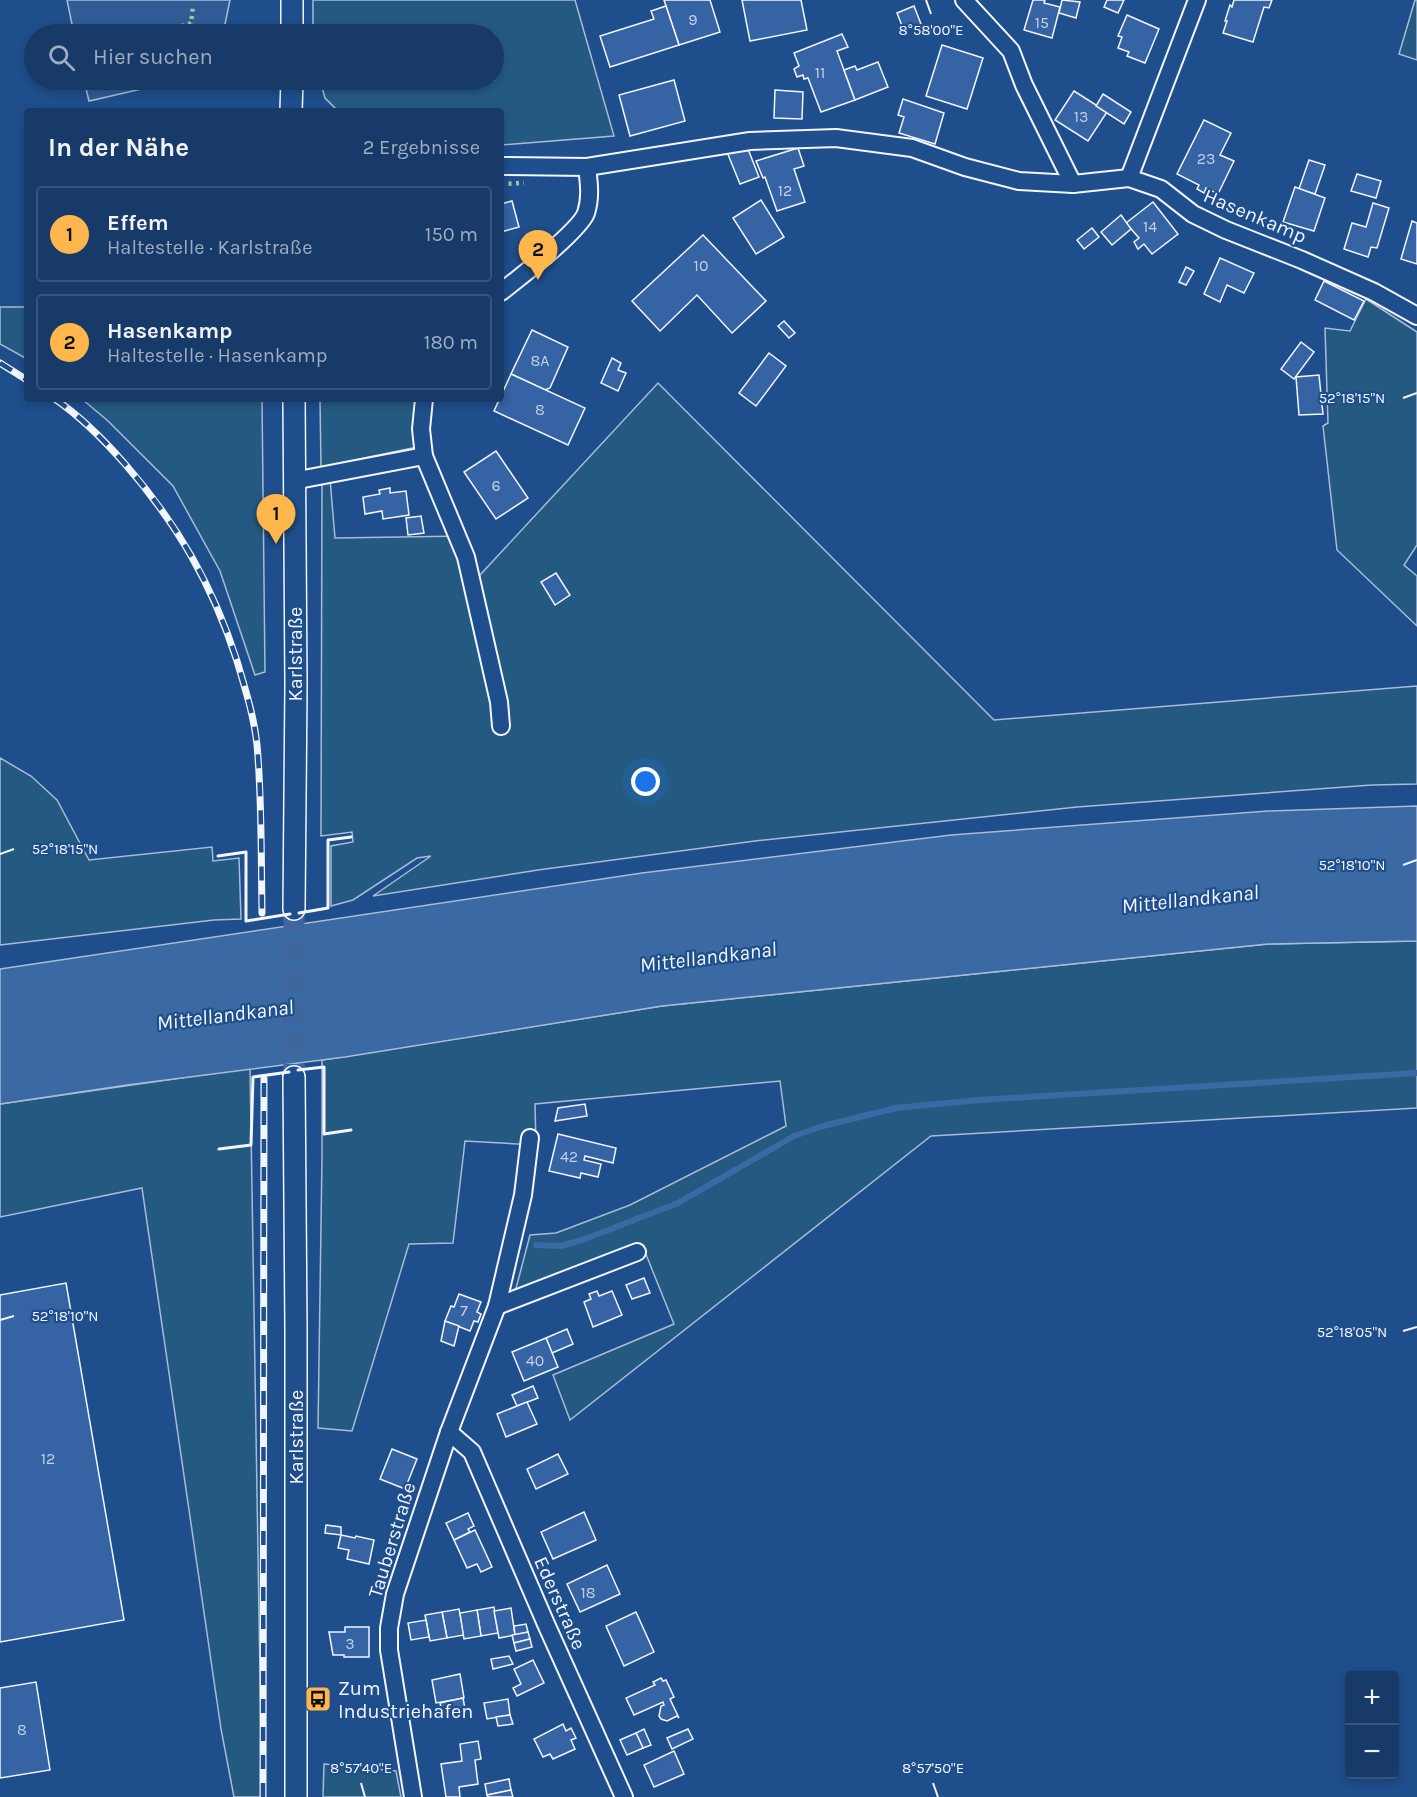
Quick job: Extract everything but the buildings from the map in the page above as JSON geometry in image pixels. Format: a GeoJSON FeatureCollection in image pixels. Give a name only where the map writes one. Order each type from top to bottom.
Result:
{"type":"FeatureCollection","features":[{"type":"Feature","properties":{"kind":"street"},"geometry":{"type":"LineString","coordinates":[[292,0],[292,24]]}},
{"type":"Feature","properties":{"kind":"street"},"geometry":{"type":"LineString","coordinates":[[964,0],[1011,51],[1024,85],[1073,184]]}},
{"type":"Feature","properties":{"kind":"street"},"geometry":{"type":"LineString","coordinates":[[1129,178],[1197,0]]}},
{"type":"Feature","properties":{"kind":"street"},"geometry":{"type":"LineString","coordinates":[[291,108],[292,90]]}},
{"type":"Feature","properties":{"kind":"street","name":"Hasenkamp"},"geometry":{"type":"LineString","coordinates":[[504,165],[587,167],[750,141],[836,138],[912,148],[965,167],[1019,181],[1073,184],[1129,178],[1161,189],[1193,214],[1226,230],[1374,292],[1417,316]]}},
{"type":"Feature","properties":{"kind":"street"},"geometry":{"type":"LineString","coordinates":[[504,289],[550,251],[585,216],[590,197],[587,167]]}},
{"type":"Feature","properties":{"kind":"street","name":"Karlstraße"},"geometry":{"type":"LineString","coordinates":[[294,402],[296,685],[294,909]]}},
{"type":"Feature","properties":{"kind":"street"},"geometry":{"type":"LineString","coordinates":[[424,402],[421,429],[424,456],[466,556],[497,691],[501,726]]}},
{"type":"Feature","properties":{"kind":"street"},"geometry":{"type":"LineString","coordinates":[[293,481],[424,456]]}},
{"type":"Feature","properties":{"kind":"street","name":"Karlstraße"},"geometry":{"type":"LineString","coordinates":[[294,1077],[296,1797]]}},
{"type":"Feature","properties":{"kind":"street","name":"Tauberstraße"},"geometry":{"type":"LineString","coordinates":[[413,1797],[389,1650],[389,1628],[395,1594],[448,1432],[497,1306],[523,1196],[530,1138]]}},
{"type":"Feature","properties":{"kind":"street"},"geometry":{"type":"LineString","coordinates":[[497,1306],[637,1252]]}},
{"type":"Feature","properties":{"kind":"street","name":"Ederstraße"},"geometry":{"type":"LineString","coordinates":[[448,1432],[472,1452],[624,1797]]}},
{"type":"Feature","properties":{"kind":"shaded area"},"geometry":{"type":"Polygon","coordinates":[[[67,0],[230,0],[225,24],[72,24],[67,0]]]}},
{"type":"Feature","properties":{"kind":"shaded area"},"geometry":{"type":"Polygon","coordinates":[[[313,0],[575,0],[614,136],[504,145],[504,108],[335,108],[325,98],[323,90],[504,90],[504,24],[313,24],[313,0]]]}},
{"type":"Feature","properties":{"kind":"shaded area"},"geometry":{"type":"Polygon","coordinates":[[[1415,0],[1417,0],[1417,60],[1399,54],[1415,0]]]}},
{"type":"Feature","properties":{"kind":"shaded area"},"geometry":{"type":"Polygon","coordinates":[[[86,90],[137,90],[89,101],[86,90]]]}},
{"type":"Feature","properties":{"kind":"shaded area"},"geometry":{"type":"Polygon","coordinates":[[[1366,299],[1417,332],[1417,545],[1404,565],[1417,576],[1417,626],[1337,550],[1323,426],[1328,423],[1325,328],[1350,331],[1366,299]]]}},
{"type":"Feature","properties":{"kind":"shaded area"},"geometry":{"type":"Polygon","coordinates":[[[0,307],[24,307],[24,357],[0,344],[0,307]]]}},
{"type":"Feature","properties":{"kind":"shaded area"},"geometry":{"type":"Polygon","coordinates":[[[658,383],[994,720],[1417,686],[1417,784],[1372,785],[1077,807],[755,841],[538,870],[373,896],[431,856],[417,858],[353,900],[331,906],[331,846],[353,842],[352,832],[321,836],[322,481],[330,479],[335,538],[464,536],[479,576],[658,383]]]}},
{"type":"Feature","properties":{"kind":"shaded area"},"geometry":{"type":"Polygon","coordinates":[[[86,402],[262,402],[265,672],[255,675],[220,571],[173,486],[108,421],[86,402]]]}},
{"type":"Feature","properties":{"kind":"shaded area"},"geometry":{"type":"Polygon","coordinates":[[[320,402],[419,402],[417,447],[321,467],[320,402]]]}},
{"type":"Feature","properties":{"kind":"shaded area"},"geometry":{"type":"Polygon","coordinates":[[[0,758],[31,776],[57,800],[89,860],[212,847],[213,861],[239,858],[241,919],[214,920],[0,945],[0,758]]]}},
{"type":"Feature","properties":{"kind":"shaded area"},"geometry":{"type":"Polygon","coordinates":[[[1417,941],[1417,1108],[931,1136],[570,1420],[553,1375],[674,1324],[643,1247],[514,1296],[530,1235],[556,1233],[630,1205],[786,1126],[780,1081],[535,1104],[536,1145],[465,1141],[453,1243],[409,1244],[352,1431],[318,1428],[322,1060],[662,1006],[1268,944],[1417,941]]]}},
{"type":"Feature","properties":{"kind":"shaded area"},"geometry":{"type":"Polygon","coordinates":[[[250,1068],[262,1797],[234,1797],[221,1729],[142,1188],[0,1217],[0,1104],[250,1068]]]}},
{"type":"Feature","properties":{"kind":"shaded area"},"geometry":{"type":"Polygon","coordinates":[[[324,1764],[396,1771],[401,1797],[323,1797],[324,1764]]]}},
{"type":"Feature","properties":{"kind":"water","name":"Mittellandkanal"},"geometry":{"type":"Polygon","coordinates":[[[1417,806],[1417,941],[1268,944],[662,1006],[345,1057],[0,1104],[0,969],[642,873],[951,835],[1268,811],[1417,806]]]}},
{"type":"Feature","properties":{"kind":"waterway"},"geometry":{"type":"LineString","coordinates":[[536,1245],[561,1246],[585,1239],[678,1203],[794,1136],[823,1126],[896,1108],[979,1100],[1417,1073]]}},
{"type":"Feature","properties":{"kind":"tunnel"},"geometry":{"type":"LineString","coordinates":[[294,909],[294,1077]]}},
{"type":"Feature","properties":{"kind":"railway"},"geometry":{"type":"LineString","coordinates":[[0,363],[24,378]]}},
{"type":"Feature","properties":{"kind":"railway"},"geometry":{"type":"LineString","coordinates":[[59,402],[109,446],[161,510],[192,556],[227,633],[249,702],[257,745],[261,807],[262,913]]}},
{"type":"Feature","properties":{"kind":"railway"},"geometry":{"type":"LineString","coordinates":[[263,1797],[264,1079]]}},
{"type":"Feature","properties":{"kind":"hedge"},"geometry":{"type":"LineString","coordinates":[[191,24],[193,6]]}},
{"type":"Feature","properties":{"kind":"hedge"},"geometry":{"type":"LineString","coordinates":[[504,184],[524,183]]}},
{"type":"Feature","properties":{"kind":"wall"},"geometry":{"type":"LineString","coordinates":[[299,913],[328,908],[328,840],[351,837]]}},
{"type":"Feature","properties":{"kind":"wall"},"geometry":{"type":"LineString","coordinates":[[218,856],[246,852],[246,921],[290,914]]}},
{"type":"Feature","properties":{"kind":"wall"},"geometry":{"type":"LineString","coordinates":[[298,1070],[324,1067],[324,1134],[351,1130]]}},
{"type":"Feature","properties":{"kind":"wall"},"geometry":{"type":"LineString","coordinates":[[219,1149],[251,1145],[253,1077],[289,1072]]}},
{"type":"Feature","properties":{"kind":"place","name":"Hasenkamp"},"geometry":{"type":"Point","coordinates":[538,280]}},
{"type":"Feature","properties":{"kind":"place","name":"Effem"},"geometry":{"type":"Point","coordinates":[276,544]}},
{"type":"Feature","properties":{"kind":"place","name":"Zum Industriehafen"},"geometry":{"type":"Point","coordinates":[318,1699]}}]}
